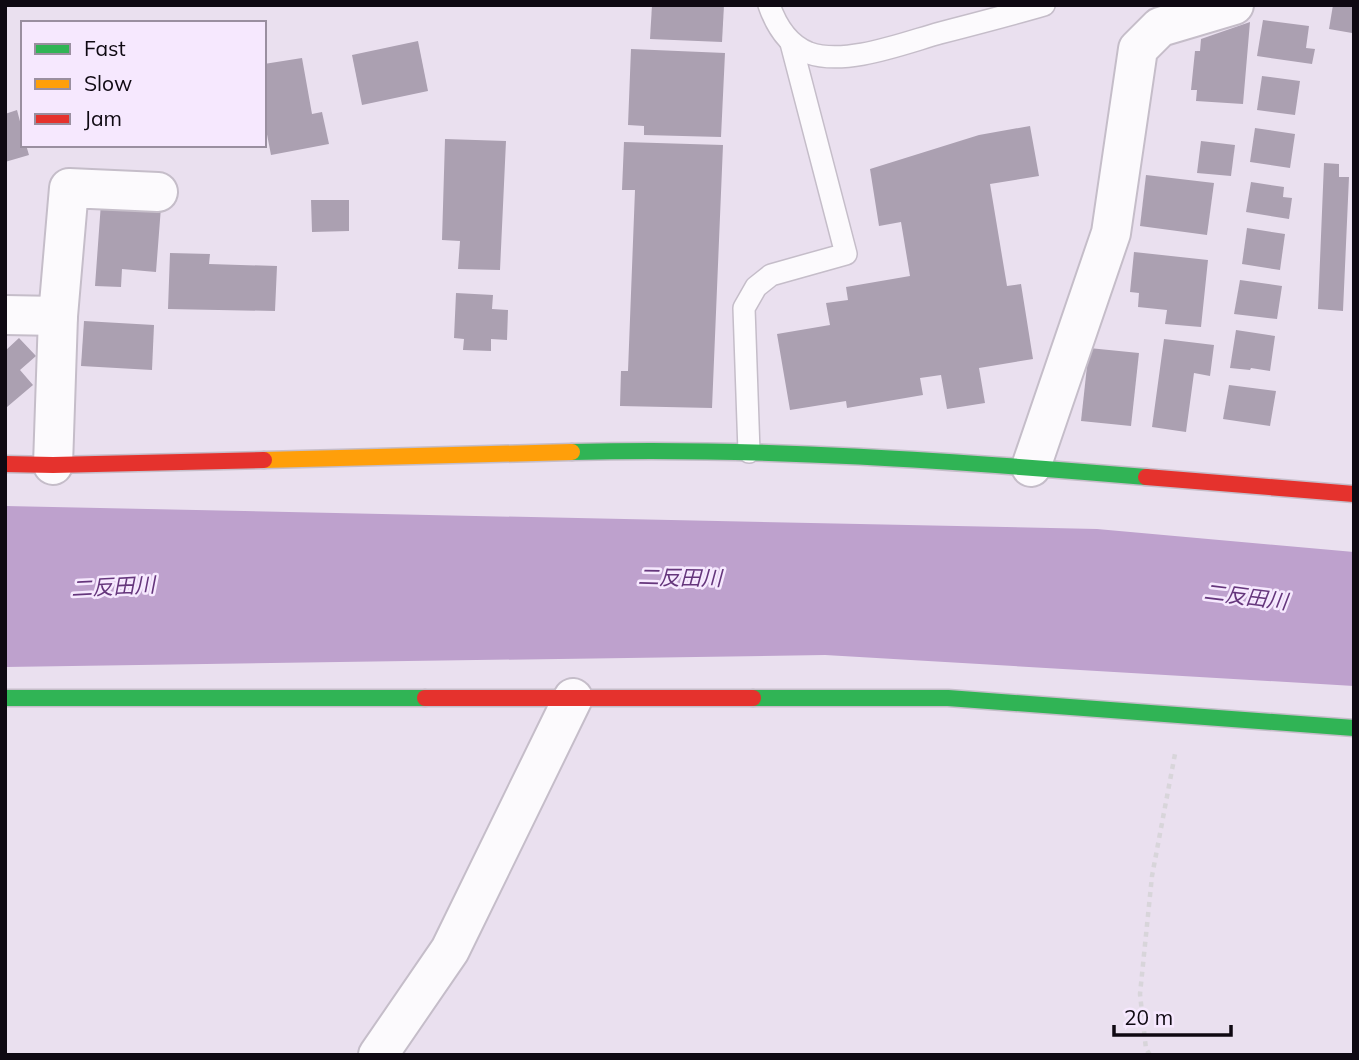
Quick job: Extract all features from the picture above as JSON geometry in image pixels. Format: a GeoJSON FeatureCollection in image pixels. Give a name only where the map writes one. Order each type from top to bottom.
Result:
{"type":"FeatureCollection","features":[{"type":"Feature","properties":{"kind":"street"},"geometry":{"type":"LineString","coordinates":[[1031,467],[1111,233],[1138,49],[1160,27],[1234,5]]}},
{"type":"Feature","properties":{"kind":"street"},"geometry":{"type":"LineString","coordinates":[[53,465],[58,316],[69,188],[158,192]]}},
{"type":"Feature","properties":{"kind":"street"},"geometry":{"type":"LineString","coordinates":[[5,316],[58,316]]}},
{"type":"Feature","properties":{"kind":"street"},"geometry":{"type":"LineString","coordinates":[[5,464],[638,450],[749,452],[1031,467],[1354,494]]}},
{"type":"Feature","properties":{"kind":"street"},"geometry":{"type":"LineString","coordinates":[[5,698],[948,698],[1354,728]]}},
{"type":"Feature","properties":{"kind":"street"},"geometry":{"type":"LineString","coordinates":[[377,1055],[450,950],[573,698]]}},
{"type":"Feature","properties":{"kind":"lane"},"geometry":{"type":"LineString","coordinates":[[749,452],[744,308],[756,286],[771,275],[846,254],[791,43],[774,19],[769,5]]}},
{"type":"Feature","properties":{"kind":"lane"},"geometry":{"type":"LineString","coordinates":[[791,43],[809,53],[834,57],[876,51],[1031,7]]}},
{"type":"Feature","properties":{"kind":"path"},"geometry":{"type":"LineString","coordinates":[[1150,1055],[1146,1049],[1141,981],[1152,876],[1182,716]]}},
{"type":"Feature","properties":{"kind":"water","name":"二反田川"},"geometry":{"type":"Polygon","coordinates":[[[5,506],[1097,529],[1354,552],[1354,686],[825,655],[5,667],[5,506]]]}},
{"type":"Feature","properties":{"kind":"building"},"geometry":{"type":"Polygon","coordinates":[[[652,5],[724,5],[722,42],[650,39],[652,5]]]}},
{"type":"Feature","properties":{"kind":"building"},"geometry":{"type":"Polygon","coordinates":[[[1333,5],[1354,5],[1352,33],[1329,29],[1333,5]]]}},
{"type":"Feature","properties":{"kind":"building"},"geometry":{"type":"Polygon","coordinates":[[[1263,20],[1309,26],[1306,48],[1315,49],[1312,64],[1257,56],[1263,20]]]}},
{"type":"Feature","properties":{"kind":"building"},"geometry":{"type":"Polygon","coordinates":[[[1250,22],[1243,104],[1196,101],[1197,90],[1191,90],[1195,51],[1200,51],[1201,39],[1250,22]]]}},
{"type":"Feature","properties":{"kind":"building"},"geometry":{"type":"Polygon","coordinates":[[[418,41],[428,91],[362,105],[352,55],[418,41]]]}},
{"type":"Feature","properties":{"kind":"building"},"geometry":{"type":"Polygon","coordinates":[[[631,49],[725,53],[721,137],[644,135],[644,126],[628,125],[631,49]]]}},
{"type":"Feature","properties":{"kind":"building"},"geometry":{"type":"Polygon","coordinates":[[[302,58],[312,114],[322,112],[329,144],[271,155],[266,129],[266,64],[302,58]]]}},
{"type":"Feature","properties":{"kind":"building"},"geometry":{"type":"Polygon","coordinates":[[[1262,76],[1300,81],[1295,115],[1257,110],[1262,76]]]}},
{"type":"Feature","properties":{"kind":"building"},"geometry":{"type":"Polygon","coordinates":[[[17,110],[21,125],[21,147],[27,147],[29,155],[5,162],[5,114],[17,110]]]}},
{"type":"Feature","properties":{"kind":"building"},"geometry":{"type":"Polygon","coordinates":[[[1030,126],[1039,176],[990,184],[1007,286],[1021,284],[1033,359],[979,368],[985,403],[947,409],[941,375],[920,378],[923,395],[847,408],[846,401],[790,410],[777,334],[830,325],[826,303],[848,300],[846,287],[910,276],[901,222],[879,226],[870,169],[979,135],[1030,126]]]}},
{"type":"Feature","properties":{"kind":"building"},"geometry":{"type":"Polygon","coordinates":[[[1255,128],[1295,134],[1290,168],[1250,162],[1255,128]]]}},
{"type":"Feature","properties":{"kind":"building"},"geometry":{"type":"Polygon","coordinates":[[[445,139],[506,141],[500,270],[458,269],[460,241],[442,240],[445,139]]]}},
{"type":"Feature","properties":{"kind":"building"},"geometry":{"type":"Polygon","coordinates":[[[1201,141],[1235,145],[1231,176],[1197,173],[1201,141]]]}},
{"type":"Feature","properties":{"kind":"building"},"geometry":{"type":"Polygon","coordinates":[[[624,142],[723,145],[712,408],[620,406],[621,371],[628,371],[635,190],[622,190],[624,142]]]}},
{"type":"Feature","properties":{"kind":"building"},"geometry":{"type":"Polygon","coordinates":[[[1324,163],[1339,164],[1339,177],[1349,177],[1343,311],[1318,309],[1324,163]]]}},
{"type":"Feature","properties":{"kind":"building"},"geometry":{"type":"Polygon","coordinates":[[[1146,175],[1214,183],[1207,235],[1140,226],[1146,175]]]}},
{"type":"Feature","properties":{"kind":"building"},"geometry":{"type":"Polygon","coordinates":[[[1251,182],[1284,187],[1283,197],[1292,198],[1289,219],[1246,212],[1251,182]]]}},
{"type":"Feature","properties":{"kind":"building"},"geometry":{"type":"Polygon","coordinates":[[[311,200],[349,200],[349,231],[312,232],[311,200]]]}},
{"type":"Feature","properties":{"kind":"building"},"geometry":{"type":"Polygon","coordinates":[[[101,203],[161,207],[156,272],[122,269],[121,287],[95,286],[101,203]]]}},
{"type":"Feature","properties":{"kind":"building"},"geometry":{"type":"Polygon","coordinates":[[[1247,228],[1285,234],[1280,270],[1242,264],[1247,228]]]}},
{"type":"Feature","properties":{"kind":"building"},"geometry":{"type":"Polygon","coordinates":[[[1134,252],[1208,260],[1201,327],[1165,324],[1167,310],[1138,307],[1139,293],[1130,292],[1134,252]]]}},
{"type":"Feature","properties":{"kind":"building"},"geometry":{"type":"Polygon","coordinates":[[[170,253],[210,254],[209,264],[277,266],[275,311],[168,309],[170,253]]]}},
{"type":"Feature","properties":{"kind":"building"},"geometry":{"type":"Polygon","coordinates":[[[1240,280],[1282,286],[1277,319],[1234,314],[1240,280]]]}},
{"type":"Feature","properties":{"kind":"building"},"geometry":{"type":"Polygon","coordinates":[[[456,293],[493,295],[492,309],[508,310],[507,340],[491,339],[491,351],[463,350],[464,339],[454,338],[456,293]]]}},
{"type":"Feature","properties":{"kind":"building"},"geometry":{"type":"Polygon","coordinates":[[[84,321],[154,325],[152,370],[81,366],[84,321]]]}},
{"type":"Feature","properties":{"kind":"building"},"geometry":{"type":"Polygon","coordinates":[[[1236,330],[1275,336],[1270,371],[1230,368],[1236,330]]]}},
{"type":"Feature","properties":{"kind":"building"},"geometry":{"type":"Polygon","coordinates":[[[19,338],[36,356],[20,370],[33,385],[7,407],[5,351],[19,338]]]}},
{"type":"Feature","properties":{"kind":"building"},"geometry":{"type":"Polygon","coordinates":[[[1164,339],[1214,345],[1210,376],[1194,373],[1186,432],[1152,427],[1164,339]]]}},
{"type":"Feature","properties":{"kind":"building"},"geometry":{"type":"Polygon","coordinates":[[[1089,348],[1139,353],[1131,426],[1081,421],[1089,348]]]}},
{"type":"Feature","properties":{"kind":"building"},"geometry":{"type":"Polygon","coordinates":[[[1229,385],[1276,391],[1270,426],[1223,419],[1229,385]]]}},
{"type":"Feature","properties":{"kind":"traffic: fast"},"geometry":{"type":"LineString","coordinates":[[572,452],[787,453],[1146,477]]}},
{"type":"Feature","properties":{"kind":"traffic: fast"},"geometry":{"type":"LineString","coordinates":[[5,698],[425,698]]}},
{"type":"Feature","properties":{"kind":"traffic: fast"},"geometry":{"type":"LineString","coordinates":[[753,698],[948,698],[1354,728]]}},
{"type":"Feature","properties":{"kind":"traffic: slow"},"geometry":{"type":"LineString","coordinates":[[264,460],[572,452]]}},
{"type":"Feature","properties":{"kind":"traffic: jam"},"geometry":{"type":"LineString","coordinates":[[5,464],[264,460]]}},
{"type":"Feature","properties":{"kind":"traffic: jam"},"geometry":{"type":"LineString","coordinates":[[1146,477],[1354,494]]}},
{"type":"Feature","properties":{"kind":"traffic: jam"},"geometry":{"type":"LineString","coordinates":[[425,698],[753,698]]}}]}
